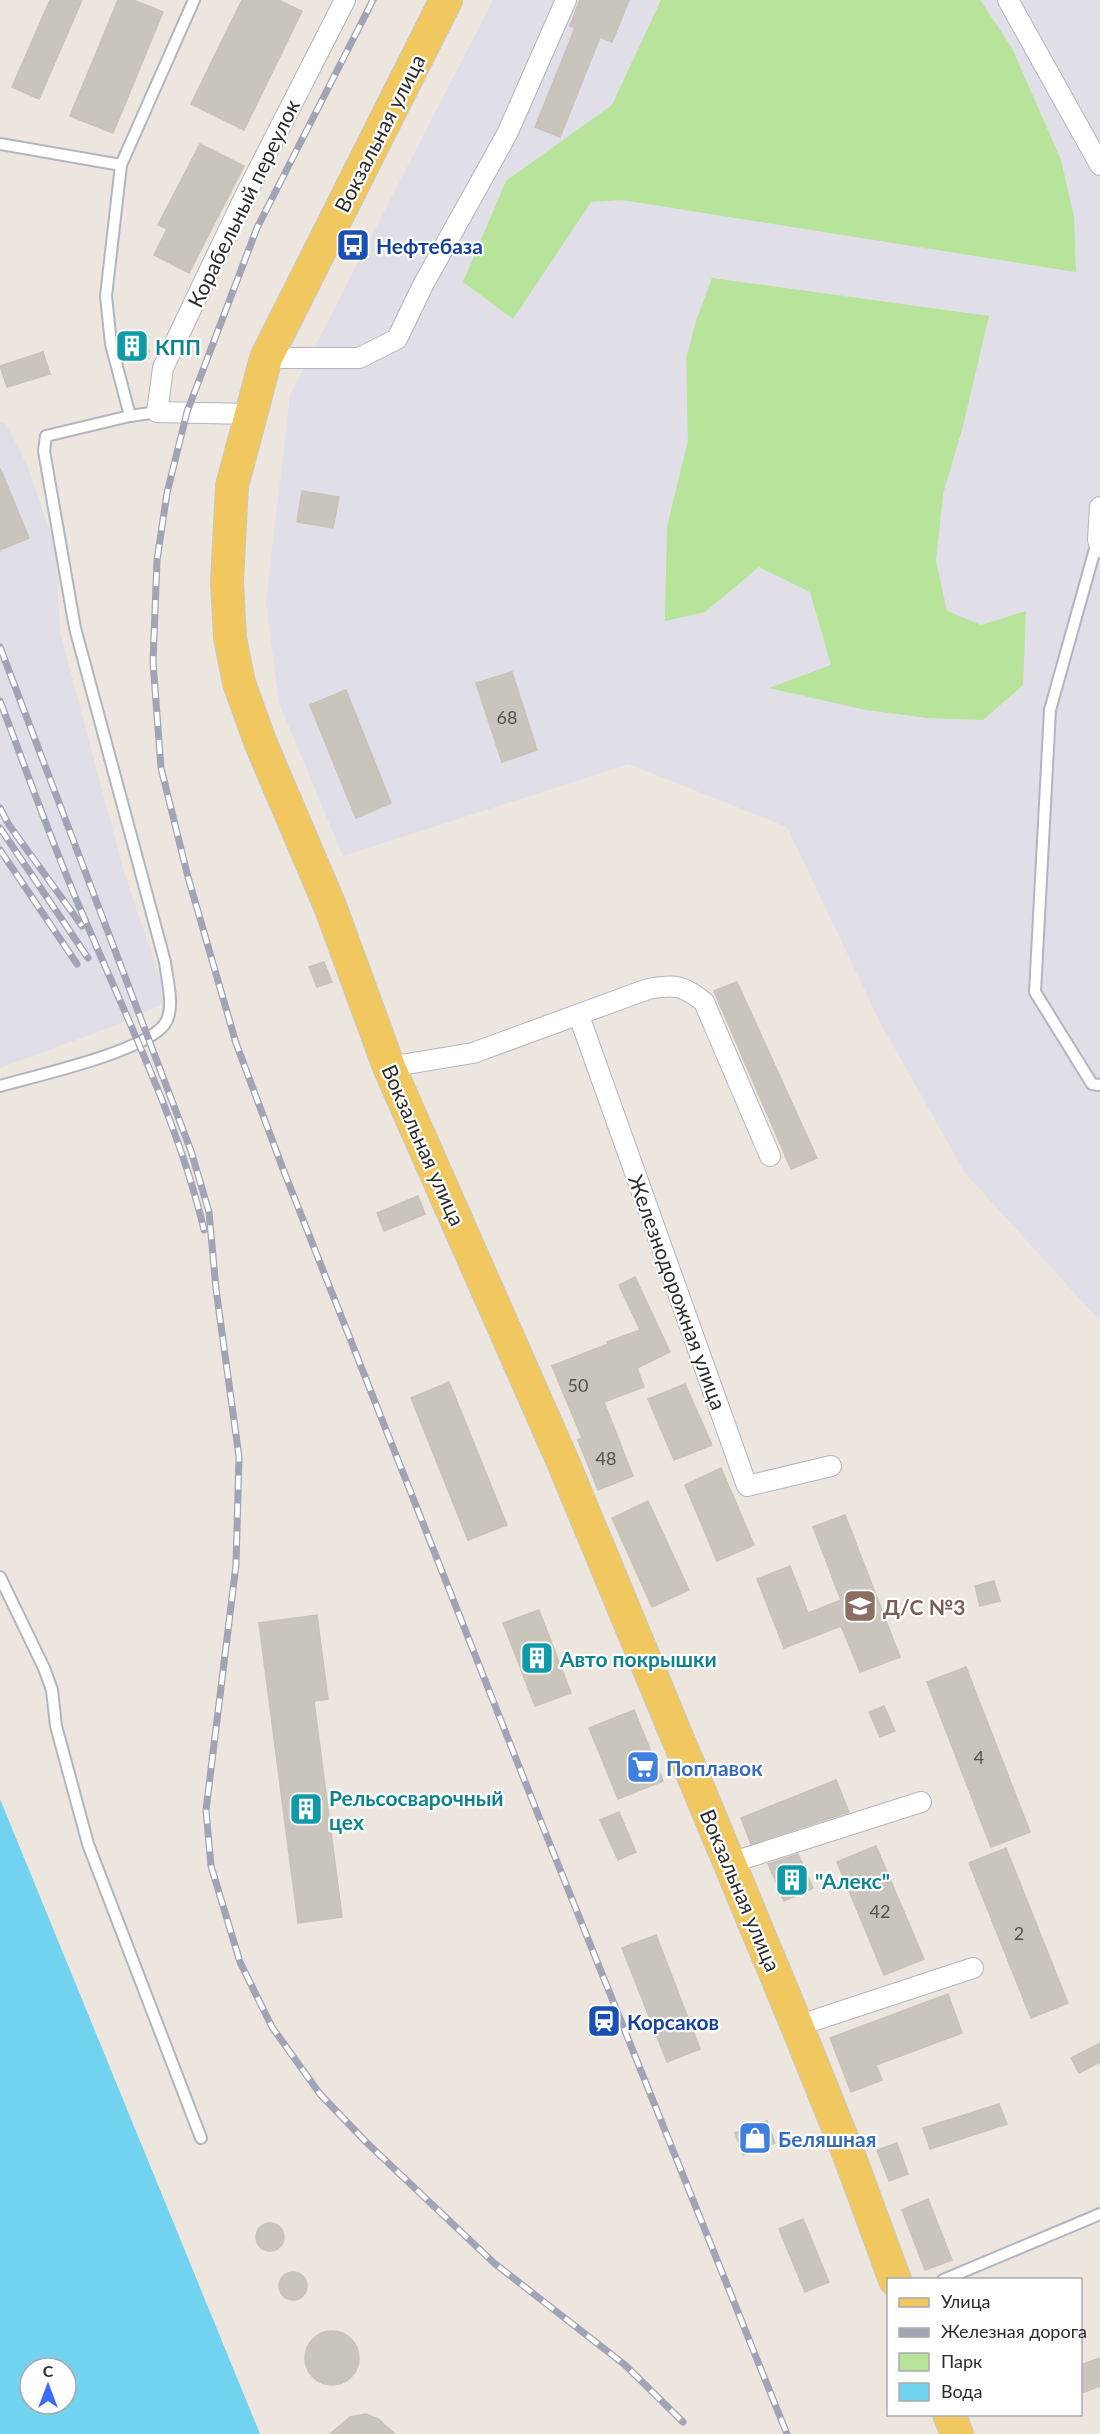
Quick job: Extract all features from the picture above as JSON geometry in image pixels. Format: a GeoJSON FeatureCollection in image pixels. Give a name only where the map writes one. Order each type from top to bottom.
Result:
{"type":"FeatureCollection","features":[{"type":"Feature","properties":{"kind":"main road","name":"Вокзальная улица"},"geometry":{"type":"LineString","coordinates":[[446,0],[266,358],[232,486],[227,582],[230,638],[239,683],[261,744],[330,906],[389,1067],[563,1462],[797,2026],[849,2155],[894,2278]]}},
{"type":"Feature","properties":{"kind":"main road"},"geometry":{"type":"LineString","coordinates":[[949,2416],[957,2434]]}},
{"type":"Feature","properties":{"kind":"street","name":"Корабельный переулок"},"geometry":{"type":"LineString","coordinates":[[157,412],[163,368],[239,208],[345,0]]}},
{"type":"Feature","properties":{"kind":"street"},"geometry":{"type":"LineString","coordinates":[[266,358],[359,358],[397,339],[423,285],[507,134],[566,0]]}},
{"type":"Feature","properties":{"kind":"street"},"geometry":{"type":"LineString","coordinates":[[1008,0],[1100,165]]}},
{"type":"Feature","properties":{"kind":"street"},"geometry":{"type":"LineString","coordinates":[[157,412],[250,414]]}},
{"type":"Feature","properties":{"kind":"street"},"geometry":{"type":"LineString","coordinates":[[1099,544],[1100,507]]}},
{"type":"Feature","properties":{"kind":"street"},"geometry":{"type":"LineString","coordinates":[[389,1067],[473,1053],[648,989],[670,985],[690,991],[704,1002],[770,1156]]}},
{"type":"Feature","properties":{"kind":"street","name":"Железнодорожная улица"},"geometry":{"type":"LineString","coordinates":[[579,1016],[747,1486],[831,1466]]}},
{"type":"Feature","properties":{"kind":"street"},"geometry":{"type":"LineString","coordinates":[[730,1863],[921,1802]]}},
{"type":"Feature","properties":{"kind":"street"},"geometry":{"type":"LineString","coordinates":[[797,2026],[973,1968]]}},
{"type":"Feature","properties":{"kind":"lane"},"geometry":{"type":"LineString","coordinates":[[130,416],[111,344],[106,296],[121,165],[192,0]]}},
{"type":"Feature","properties":{"kind":"lane"},"geometry":{"type":"LineString","coordinates":[[0,144],[121,165]]}},
{"type":"Feature","properties":{"kind":"lane"},"geometry":{"type":"LineString","coordinates":[[0,1086],[105,1056],[139,1042],[164,1025],[170,1011],[165,962],[75,628],[44,451],[46,436],[157,412]]}},
{"type":"Feature","properties":{"kind":"lane"},"geometry":{"type":"LineString","coordinates":[[1099,544],[1050,710],[1035,992],[1092,1084],[1100,1085]]}},
{"type":"Feature","properties":{"kind":"lane"},"geometry":{"type":"LineString","coordinates":[[0,1577],[44,1668],[52,1690],[56,1726],[88,1844],[201,2138]]}},
{"type":"Feature","properties":{"kind":"lane"},"geometry":{"type":"LineString","coordinates":[[948,2278],[1100,2214]]}},
{"type":"Feature","properties":{"kind":"shaded area","name":"Нефтебаза"},"geometry":{"type":"Polygon","coordinates":[[[493,0],[1100,0],[1100,1321],[965,1173],[881,1024],[787,827],[629,764],[343,856],[279,703],[266,602],[290,395],[493,0]]]}},
{"type":"Feature","properties":{"kind":"shaded area"},"geometry":{"type":"Polygon","coordinates":[[[0,423],[6,424],[28,467],[56,550],[60,632],[123,869],[168,1001],[122,1023],[0,1068],[0,423]]]}},
{"type":"Feature","properties":{"kind":"green space"},"geometry":{"type":"Polygon","coordinates":[[[661,0],[980,0],[1012,48],[1061,160],[1074,217],[1076,272],[622,200],[591,202],[513,319],[463,282],[506,181],[612,105],[661,0]]]}},
{"type":"Feature","properties":{"kind":"green space"},"geometry":{"type":"Polygon","coordinates":[[[712,278],[989,316],[963,426],[943,494],[936,561],[947,611],[981,625],[1026,611],[1023,685],[983,720],[928,718],[866,710],[769,688],[831,665],[810,592],[759,567],[705,612],[665,621],[667,527],[688,441],[686,358],[697,318],[712,278]]]}},
{"type":"Feature","properties":{"kind":"water"},"geometry":{"type":"Polygon","coordinates":[[[0,1799],[260,2434],[0,2434],[0,1799]]]}},
{"type":"Feature","properties":{"kind":"building"},"geometry":{"type":"Polygon","coordinates":[[[50,0],[82,0],[39,99],[12,87],[50,0]]]}},
{"type":"Feature","properties":{"kind":"building"},"geometry":{"type":"Polygon","coordinates":[[[118,0],[133,0],[163,12],[113,133],[70,116],[118,0]]]}},
{"type":"Feature","properties":{"kind":"building"},"geometry":{"type":"Polygon","coordinates":[[[242,0],[278,0],[302,11],[244,130],[191,104],[242,0]]]}},
{"type":"Feature","properties":{"kind":"building"},"geometry":{"type":"Polygon","coordinates":[[[580,0],[629,0],[612,42],[600,37],[560,137],[535,127],[575,28],[570,26],[580,0]]]}},
{"type":"Feature","properties":{"kind":"building"},"geometry":{"type":"Polygon","coordinates":[[[200,144],[244,166],[189,273],[154,255],[167,229],[158,225],[200,144]]]}},
{"type":"Feature","properties":{"kind":"building","name":"КПП"},"geometry":{"type":"Polygon","coordinates":[[[143,333],[149,352],[123,359],[118,340],[143,333]]]}},
{"type":"Feature","properties":{"kind":"building"},"geometry":{"type":"Polygon","coordinates":[[[43,352],[50,374],[7,387],[0,366],[43,352]]]}},
{"type":"Feature","properties":{"kind":"building"},"geometry":{"type":"Polygon","coordinates":[[[0,468],[29,538],[0,550],[0,468]]]}},
{"type":"Feature","properties":{"kind":"building"},"geometry":{"type":"Polygon","coordinates":[[[302,491],[339,497],[333,528],[297,522],[302,491]]]}},
{"type":"Feature","properties":{"kind":"building"},"geometry":{"type":"Polygon","coordinates":[[[512,672],[537,750],[502,762],[476,683],[512,672]]]}},
{"type":"Feature","properties":{"kind":"building"},"geometry":{"type":"Polygon","coordinates":[[[346,690],[391,803],[356,818],[310,705],[346,690]]]}},
{"type":"Feature","properties":{"kind":"building"},"geometry":{"type":"Polygon","coordinates":[[[324,962],[332,982],[317,987],[309,967],[324,962]]]}},
{"type":"Feature","properties":{"kind":"building"},"geometry":{"type":"Polygon","coordinates":[[[737,982],[817,1158],[791,1169],[714,991],[737,982]]]}},
{"type":"Feature","properties":{"kind":"building"},"geometry":{"type":"Polygon","coordinates":[[[418,1196],[425,1214],[384,1231],[377,1213],[418,1196]]]}},
{"type":"Feature","properties":{"kind":"building"},"geometry":{"type":"Polygon","coordinates":[[[635,1277],[670,1352],[637,1368],[644,1387],[604,1402],[633,1476],[598,1490],[578,1440],[582,1438],[552,1366],[640,1330],[619,1285],[635,1277]]]}},
{"type":"Feature","properties":{"kind":"building"},"geometry":{"type":"Polygon","coordinates":[[[449,1382],[507,1525],[468,1540],[411,1398],[449,1382]]]}},
{"type":"Feature","properties":{"kind":"building"},"geometry":{"type":"Polygon","coordinates":[[[685,1384],[712,1445],[674,1460],[648,1399],[685,1384]]]}},
{"type":"Feature","properties":{"kind":"building"},"geometry":{"type":"Polygon","coordinates":[[[721,1468],[754,1545],[717,1561],[685,1485],[721,1468]]]}},
{"type":"Feature","properties":{"kind":"building"},"geometry":{"type":"Polygon","coordinates":[[[648,1501],[689,1590],[652,1607],[612,1518],[648,1501]]]}},
{"type":"Feature","properties":{"kind":"building"},"geometry":{"type":"Polygon","coordinates":[[[845,1515],[900,1657],[860,1672],[841,1626],[784,1648],[757,1579],[790,1566],[808,1613],[841,1600],[813,1527],[845,1515]]]}},
{"type":"Feature","properties":{"kind":"building"},"geometry":{"type":"Polygon","coordinates":[[[994,1581],[1000,1601],[980,1606],[975,1586],[994,1581]]]}},
{"type":"Feature","properties":{"kind":"building","name":"Авто покрышки"},"geometry":{"type":"Polygon","coordinates":[[[539,1610],[571,1693],[535,1706],[503,1623],[539,1610]]]}},
{"type":"Feature","properties":{"kind":"building","name":"Рельсосварочный цех"},"geometry":{"type":"Polygon","coordinates":[[[317,1615],[328,1699],[314,1701],[342,1917],[298,1923],[259,1623],[317,1615]]]}},
{"type":"Feature","properties":{"kind":"building"},"geometry":{"type":"Polygon","coordinates":[[[966,1667],[1030,1832],[991,1847],[927,1682],[966,1667]]]}},
{"type":"Feature","properties":{"kind":"building"},"geometry":{"type":"Polygon","coordinates":[[[884,1706],[895,1731],[880,1737],[869,1712],[884,1706]]]}},
{"type":"Feature","properties":{"kind":"building"},"geometry":{"type":"Polygon","coordinates":[[[634,1710],[663,1781],[618,1799],[589,1728],[634,1710]]]}},
{"type":"Feature","properties":{"kind":"building"},"geometry":{"type":"Polygon","coordinates":[[[836,1780],[849,1812],[751,1844],[741,1818],[836,1780]]]}},
{"type":"Feature","properties":{"kind":"building"},"geometry":{"type":"Polygon","coordinates":[[[619,1812],[636,1852],[618,1860],[600,1820],[619,1812]]]}},
{"type":"Feature","properties":{"kind":"building"},"geometry":{"type":"Polygon","coordinates":[[[876,1846],[924,1959],[884,1975],[837,1862],[876,1846]]]}},
{"type":"Feature","properties":{"kind":"building"},"geometry":{"type":"Polygon","coordinates":[[[1006,1848],[1068,2003],[1031,2018],[969,1863],[1006,1848]]]}},
{"type":"Feature","properties":{"kind":"building","name":"\"Алекс\""},"geometry":{"type":"Polygon","coordinates":[[[798,1854],[813,1888],[784,1901],[768,1864],[798,1854]]]}},
{"type":"Feature","properties":{"kind":"building"},"geometry":{"type":"Polygon","coordinates":[[[656,1935],[700,2049],[667,2062],[622,1948],[656,1935]]]}},
{"type":"Feature","properties":{"kind":"building"},"geometry":{"type":"Polygon","coordinates":[[[948,1994],[962,2033],[876,2065],[882,2080],[851,2092],[830,2038],[948,1994]]]}},
{"type":"Feature","properties":{"kind":"building"},"geometry":{"type":"Polygon","coordinates":[[[1100,2043],[1100,2062],[1079,2073],[1071,2058],[1100,2043]]]}},
{"type":"Feature","properties":{"kind":"building"},"geometry":{"type":"Polygon","coordinates":[[[999,2104],[1007,2124],[930,2149],[923,2128],[999,2104]]]}},
{"type":"Feature","properties":{"kind":"building","name":"Беляшная"},"geometry":{"type":"Polygon","coordinates":[[[767,2121],[775,2143],[743,2155],[735,2133],[767,2121]]]}},
{"type":"Feature","properties":{"kind":"building"},"geometry":{"type":"Polygon","coordinates":[[[897,2143],[908,2174],[889,2181],[877,2150],[897,2143]]]}},
{"type":"Feature","properties":{"kind":"building"},"geometry":{"type":"Polygon","coordinates":[[[928,2199],[952,2260],[925,2270],[902,2210],[928,2199]]]}},
{"type":"Feature","properties":{"kind":"building"},"geometry":{"type":"Polygon","coordinates":[[[803,2219],[829,2282],[805,2292],[779,2229],[803,2219]]]}},
{"type":"Feature","properties":{"kind":"building"},"geometry":{"type":"Polygon","coordinates":[[[270,2223],[280,2227],[284,2237],[280,2247],[270,2251],[260,2247],[256,2237],[260,2227],[270,2223]]]}},
{"type":"Feature","properties":{"kind":"building"},"geometry":{"type":"Polygon","coordinates":[[[293,2272],[303,2276],[307,2286],[303,2296],[293,2300],[283,2296],[279,2286],[283,2276],[293,2272]]]}},
{"type":"Feature","properties":{"kind":"building"},"geometry":{"type":"Polygon","coordinates":[[[327,2331],[337,2331],[347,2335],[355,2343],[359,2358],[355,2373],[347,2381],[337,2385],[327,2385],[317,2381],[309,2373],[305,2363],[305,2353],[309,2343],[317,2335],[327,2331]]]}},
{"type":"Feature","properties":{"kind":"building"},"geometry":{"type":"Polygon","coordinates":[[[1100,2358],[1100,2386],[1082,2393],[1082,2364],[1100,2358]]]}},
{"type":"Feature","properties":{"kind":"building"},"geometry":{"type":"Polygon","coordinates":[[[366,2414],[378,2419],[395,2434],[330,2434],[350,2417],[366,2414]]]}},
{"type":"Feature","properties":{"kind":"railway"},"geometry":{"type":"LineString","coordinates":[[373,0],[257,228],[187,412],[167,493],[157,560],[153,662],[161,768],[188,877],[236,1043],[283,1169],[541,1822],[787,2434]]}},
{"type":"Feature","properties":{"kind":"railway"},"geometry":{"type":"LineString","coordinates":[[0,647],[191,1151],[209,1212],[216,1289],[239,1457],[236,1565],[206,1810],[211,1866],[240,1962],[272,2027],[320,2094],[366,2142],[494,2263],[625,2365],[683,2422]]}},
{"type":"Feature","properties":{"kind":"railway"},"geometry":{"type":"LineString","coordinates":[[0,701],[65,873],[168,1115],[194,1191],[204,1230]]}},
{"type":"Feature","properties":{"kind":"railway"},"geometry":{"type":"LineString","coordinates":[[0,808],[9,825],[82,926]]}},
{"type":"Feature","properties":{"kind":"railway"},"geometry":{"type":"LineString","coordinates":[[0,828],[88,958]]}},
{"type":"Feature","properties":{"kind":"railway"},"geometry":{"type":"LineString","coordinates":[[0,850],[77,964]]}},
{"type":"Feature","properties":{"kind":"place","name":"Нефтебаза"},"geometry":{"type":"Point","coordinates":[353,245]}},
{"type":"Feature","properties":{"kind":"place","name":"КПП"},"geometry":{"type":"Point","coordinates":[132,346]}},
{"type":"Feature","properties":{"kind":"place","name":"Д/С №3"},"geometry":{"type":"Point","coordinates":[860,1606]}},
{"type":"Feature","properties":{"kind":"place","name":"Авто покрышки"},"geometry":{"type":"Point","coordinates":[537,1658]}},
{"type":"Feature","properties":{"kind":"place","name":"Поплавок"},"geometry":{"type":"Point","coordinates":[643,1767]}},
{"type":"Feature","properties":{"kind":"place","name":"Рельсосварочный цех"},"geometry":{"type":"Point","coordinates":[306,1809]}},
{"type":"Feature","properties":{"kind":"place","name":"\"Алекс\""},"geometry":{"type":"Point","coordinates":[792,1880]}},
{"type":"Feature","properties":{"kind":"place","name":"Корсаков"},"geometry":{"type":"Point","coordinates":[604,2021]}},
{"type":"Feature","properties":{"kind":"place","name":"Беляшная"},"geometry":{"type":"Point","coordinates":[755,2138]}}]}
